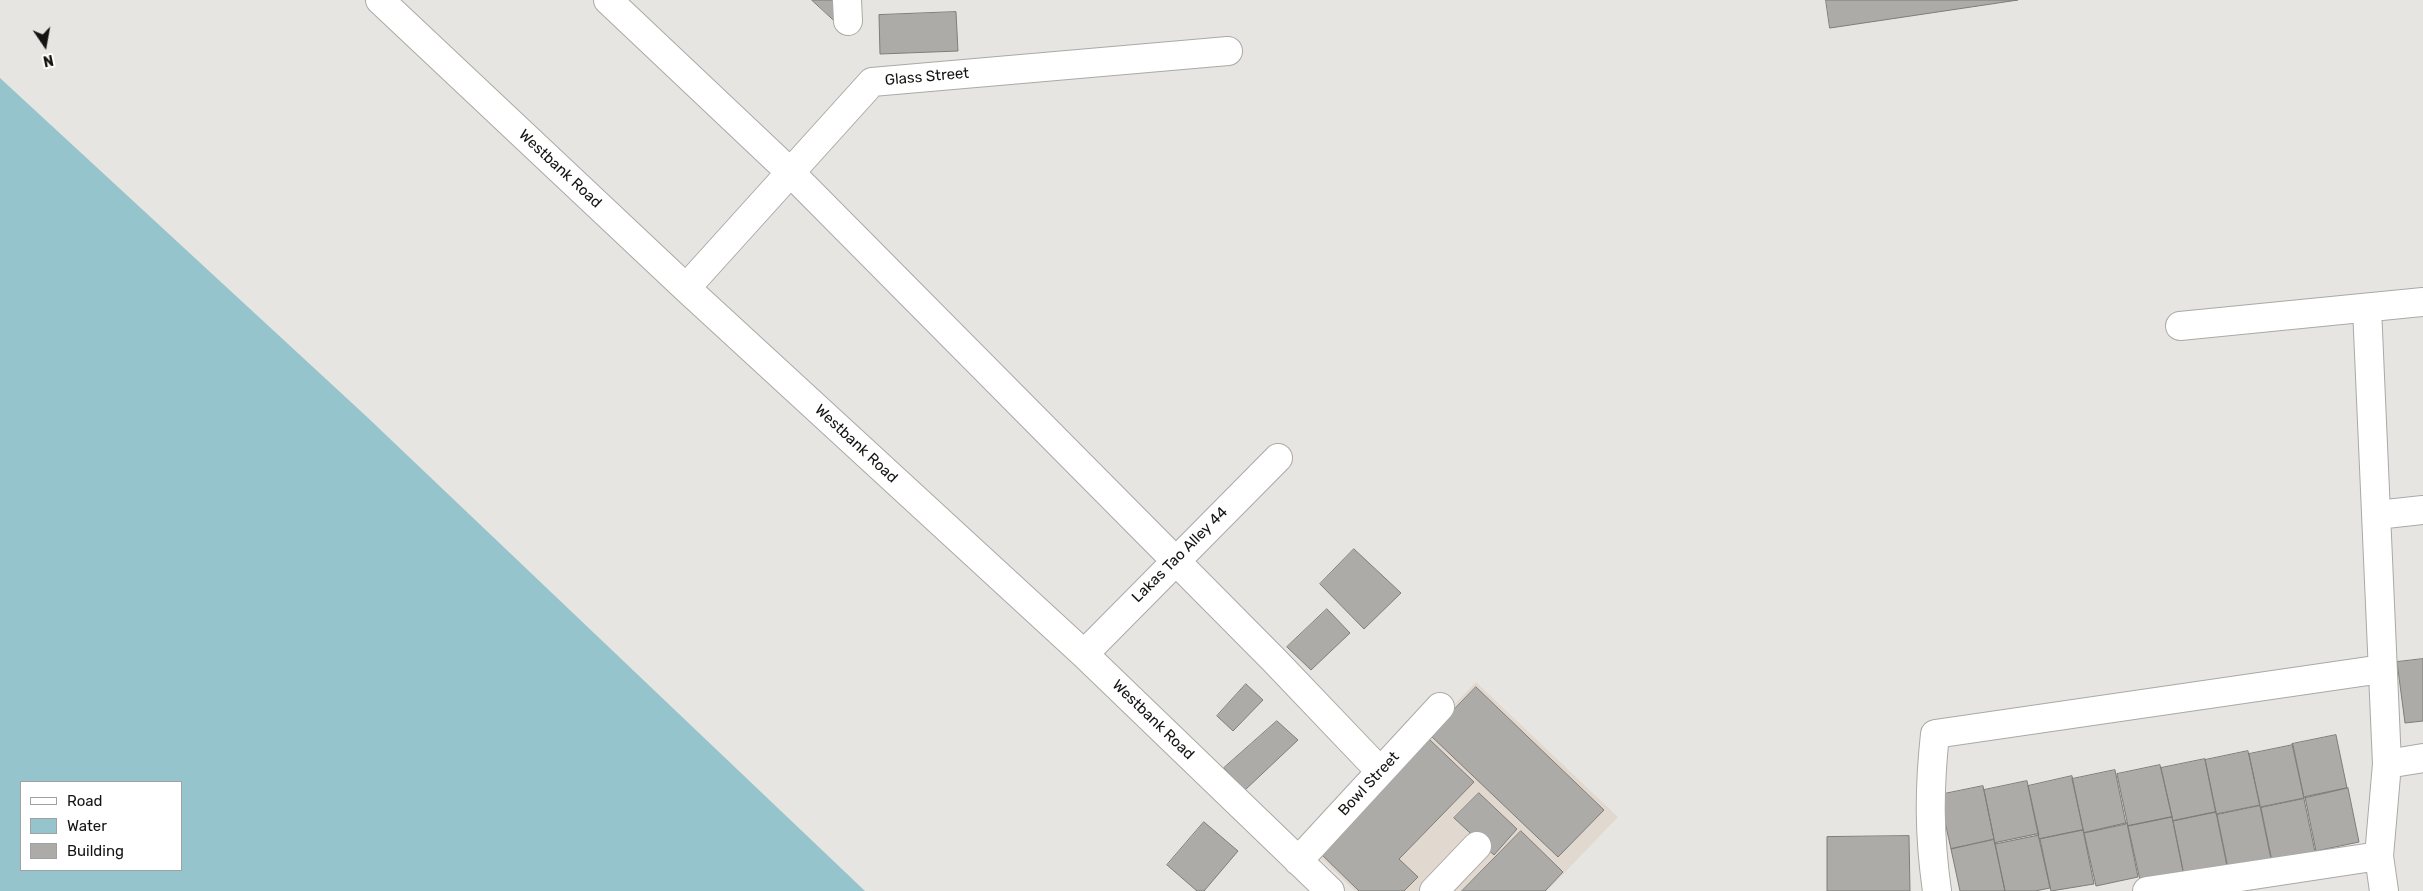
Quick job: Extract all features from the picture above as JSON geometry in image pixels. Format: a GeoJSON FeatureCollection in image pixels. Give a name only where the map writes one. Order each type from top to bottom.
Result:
{"type":"FeatureCollection","features":[{"type":"Feature","properties":{"kind":"street","name":"Westbank Road"},"geometry":{"type":"LineString","coordinates":[[380,0],[686,288],[1084,654],[1330,891]]}},
{"type":"Feature","properties":{"kind":"street"},"geometry":{"type":"LineString","coordinates":[[608,0],[791,173],[1275,661],[1380,771]]}},
{"type":"Feature","properties":{"kind":"street","name":"Glass Street"},"geometry":{"type":"LineString","coordinates":[[686,288],[872,82],[1228,51]]}},
{"type":"Feature","properties":{"kind":"street"},"geometry":{"type":"LineString","coordinates":[[2180,326],[2423,302]]}},
{"type":"Feature","properties":{"kind":"street"},"geometry":{"type":"LineString","coordinates":[[2367,308],[2387,764],[2379,856],[2384,891]]}},
{"type":"Feature","properties":{"kind":"street","name":"Lakas Tao Alley 44"},"geometry":{"type":"LineString","coordinates":[[1084,654],[1278,458]]}},
{"type":"Feature","properties":{"kind":"street"},"geometry":{"type":"LineString","coordinates":[[2377,515],[2423,510]]}},
{"type":"Feature","properties":{"kind":"street"},"geometry":{"type":"LineString","coordinates":[[1937,891],[1930,842],[1930,777],[1935,734],[2382,669]]}},
{"type":"Feature","properties":{"kind":"street","name":"Bowl Street"},"geometry":{"type":"LineString","coordinates":[[1298,861],[1440,707]]}},
{"type":"Feature","properties":{"kind":"street"},"geometry":{"type":"LineString","coordinates":[[2387,764],[2423,758]]}},
{"type":"Feature","properties":{"kind":"street"},"geometry":{"type":"LineString","coordinates":[[1434,891],[1477,846]]}},
{"type":"Feature","properties":{"kind":"street"},"geometry":{"type":"LineString","coordinates":[[2148,891],[2194,887],[2379,856]]}},
{"type":"Feature","properties":{"kind":"shaded area"},"geometry":{"type":"Polygon","coordinates":[[[1476,682],[1618,817],[1547,891],[1355,891],[1313,851],[1476,682]]]}},
{"type":"Feature","properties":{"kind":"water"},"geometry":{"type":"Polygon","coordinates":[[[0,78],[366,416],[865,891],[0,891],[0,78]]]}},
{"type":"Feature","properties":{"kind":"building"},"geometry":{"type":"Polygon","coordinates":[[[812,0],[840,0],[838,24],[812,0]]]}},
{"type":"Feature","properties":{"kind":"building"},"geometry":{"type":"Polygon","coordinates":[[[1826,0],[2018,0],[1830,28],[1826,0]]]}},
{"type":"Feature","properties":{"kind":"building"},"geometry":{"type":"Polygon","coordinates":[[[956,12],[958,51],[880,54],[879,15],[956,12]]]}},
{"type":"Feature","properties":{"kind":"building"},"geometry":{"type":"Polygon","coordinates":[[[1354,549],[1401,593],[1364,629],[1320,584],[1354,549]]]}},
{"type":"Feature","properties":{"kind":"building"},"geometry":{"type":"Polygon","coordinates":[[[1327,609],[1350,633],[1311,670],[1287,647],[1327,609]]]}},
{"type":"Feature","properties":{"kind":"building"},"geometry":{"type":"Polygon","coordinates":[[[2423,659],[2423,721],[2405,723],[2397,662],[2423,659]]]}},
{"type":"Feature","properties":{"kind":"building"},"geometry":{"type":"Polygon","coordinates":[[[1246,684],[1263,700],[1233,731],[1217,716],[1246,684]]]}},
{"type":"Feature","properties":{"kind":"building"},"geometry":{"type":"Polygon","coordinates":[[[1476,687],[1604,810],[1558,857],[1430,735],[1476,687]]]}},
{"type":"Feature","properties":{"kind":"building"},"geometry":{"type":"Polygon","coordinates":[[[1277,721],[1298,740],[1245,790],[1224,768],[1277,721]]]}},
{"type":"Feature","properties":{"kind":"building"},"geometry":{"type":"Polygon","coordinates":[[[2336,735],[2347,788],[2304,798],[2292,744],[2336,735]]]}},
{"type":"Feature","properties":{"kind":"building"},"geometry":{"type":"Polygon","coordinates":[[[1428,738],[1474,782],[1399,859],[1418,877],[1404,891],[1359,891],[1318,851],[1428,738]]]}},
{"type":"Feature","properties":{"kind":"building"},"geometry":{"type":"Polygon","coordinates":[[[2293,745],[2304,798],[2260,807],[2249,754],[2293,745]]]}},
{"type":"Feature","properties":{"kind":"building"},"geometry":{"type":"Polygon","coordinates":[[[2248,751],[2260,805],[2216,814],[2205,760],[2248,751]]]}},
{"type":"Feature","properties":{"kind":"building"},"geometry":{"type":"Polygon","coordinates":[[[2205,759],[2216,812],[2173,821],[2161,768],[2205,759]]]}},
{"type":"Feature","properties":{"kind":"building"},"geometry":{"type":"Polygon","coordinates":[[[2160,765],[2172,817],[2128,826],[2117,774],[2160,765]]]}},
{"type":"Feature","properties":{"kind":"building"},"geometry":{"type":"Polygon","coordinates":[[[2115,770],[2126,824],[2084,833],[2072,779],[2115,770]]]}},
{"type":"Feature","properties":{"kind":"building"},"geometry":{"type":"Polygon","coordinates":[[[2072,776],[2083,830],[2039,839],[2028,786],[2072,776]]]}},
{"type":"Feature","properties":{"kind":"building"},"geometry":{"type":"Polygon","coordinates":[[[2027,781],[2039,835],[1995,844],[1984,790],[2027,781]]]}},
{"type":"Feature","properties":{"kind":"building"},"geometry":{"type":"Polygon","coordinates":[[[1983,786],[1994,839],[1951,849],[1939,795],[1983,786]]]}},
{"type":"Feature","properties":{"kind":"building"},"geometry":{"type":"Polygon","coordinates":[[[2348,788],[2359,842],[2316,851],[2305,797],[2348,788]]]}},
{"type":"Feature","properties":{"kind":"building"},"geometry":{"type":"Polygon","coordinates":[[[1479,793],[1517,829],[1494,855],[1454,818],[1479,793]]]}},
{"type":"Feature","properties":{"kind":"building"},"geometry":{"type":"Polygon","coordinates":[[[2304,799],[2315,852],[2272,861],[2261,808],[2304,799]]]}},
{"type":"Feature","properties":{"kind":"building"},"geometry":{"type":"Polygon","coordinates":[[[2260,806],[2271,859],[2228,868],[2217,815],[2260,806]]]}},
{"type":"Feature","properties":{"kind":"building"},"geometry":{"type":"Polygon","coordinates":[[[2216,812],[2227,866],[2184,875],[2173,821],[2216,812]]]}},
{"type":"Feature","properties":{"kind":"building"},"geometry":{"type":"Polygon","coordinates":[[[2172,817],[2183,871],[2140,880],[2128,826],[2172,817]]]}},
{"type":"Feature","properties":{"kind":"building"},"geometry":{"type":"Polygon","coordinates":[[[1204,822],[1238,851],[1204,891],[1197,891],[1167,865],[1204,822]]]}},
{"type":"Feature","properties":{"kind":"building"},"geometry":{"type":"Polygon","coordinates":[[[2127,823],[2138,877],[2096,886],[2084,833],[2127,823]]]}},
{"type":"Feature","properties":{"kind":"building"},"geometry":{"type":"Polygon","coordinates":[[[2083,830],[2094,884],[2051,891],[2040,839],[2083,830]]]}},
{"type":"Feature","properties":{"kind":"building"},"geometry":{"type":"Polygon","coordinates":[[[1521,831],[1563,872],[1545,891],[1462,891],[1521,831]]]}},
{"type":"Feature","properties":{"kind":"building"},"geometry":{"type":"Polygon","coordinates":[[[2038,834],[2050,888],[2035,891],[2005,891],[1995,843],[2038,834]]]}},
{"type":"Feature","properties":{"kind":"building"},"geometry":{"type":"Polygon","coordinates":[[[1909,836],[1910,891],[1827,891],[1827,837],[1909,836]]]}},
{"type":"Feature","properties":{"kind":"building"},"geometry":{"type":"Polygon","coordinates":[[[1994,840],[2005,891],[1960,891],[1951,849],[1994,840]]]}}]}
